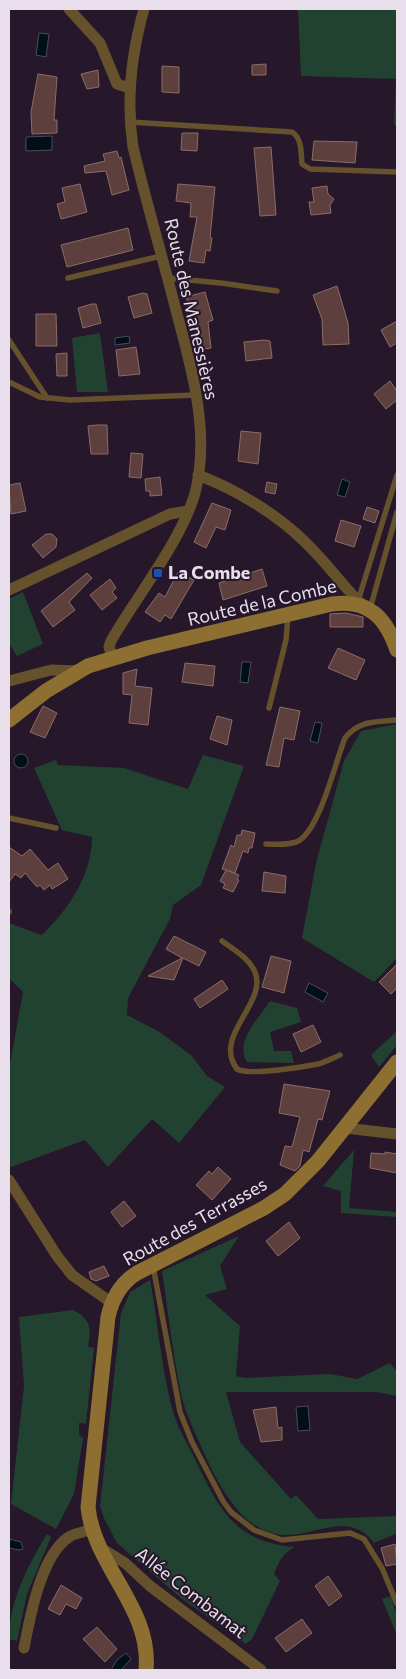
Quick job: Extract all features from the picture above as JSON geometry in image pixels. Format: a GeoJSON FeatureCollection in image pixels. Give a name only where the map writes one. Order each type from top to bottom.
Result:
{"type":"FeatureCollection","features":[{"type":"Feature","properties":{"kind":"street"},"geometry":{"type":"LineString","coordinates":[[70,9],[100,43],[118,84],[130,88]]}},
{"type":"Feature","properties":{"kind":"street","name":"Route des Manessières"},"geometry":{"type":"LineString","coordinates":[[113,658],[109,647],[110,641],[161,561],[188,511],[198,475],[200,440],[196,395],[135,156],[129,122],[133,55],[144,9]]}},
{"type":"Feature","properties":{"kind":"street"},"geometry":{"type":"LineString","coordinates":[[198,475],[227,486],[304,541],[363,605],[393,631],[397,650]]}},
{"type":"Feature","properties":{"kind":"street"},"geometry":{"type":"LineString","coordinates":[[9,590],[170,514],[188,511]]}},
{"type":"Feature","properties":{"kind":"street","name":"Route de la Combe"},"geometry":{"type":"LineString","coordinates":[[9,720],[46,691],[79,671],[113,658],[288,614],[344,602],[363,605]]}},
{"type":"Feature","properties":{"kind":"street"},"geometry":{"type":"LineString","coordinates":[[9,681],[51,670],[79,671]]}},
{"type":"Feature","properties":{"kind":"street","name":"Route des Terrasses"},"geometry":{"type":"LineString","coordinates":[[146,1670],[146,1645],[140,1624],[95,1539],[88,1507],[108,1317],[112,1303],[120,1288],[131,1277],[277,1200],[300,1180],[345,1128],[397,1062]]}},
{"type":"Feature","properties":{"kind":"street"},"geometry":{"type":"LineString","coordinates":[[345,1128],[397,1134]]}},
{"type":"Feature","properties":{"kind":"street"},"geometry":{"type":"LineString","coordinates":[[9,1180],[57,1256],[72,1275],[112,1303]]}},
{"type":"Feature","properties":{"kind":"street"},"geometry":{"type":"LineString","coordinates":[[24,1648],[36,1598],[48,1564],[70,1537],[95,1539]]}},
{"type":"Feature","properties":{"kind":"street","name":"Allée Combamat"},"geometry":{"type":"LineString","coordinates":[[95,1539],[155,1590],[261,1670]]}},
{"type":"Feature","properties":{"kind":"lane"},"geometry":{"type":"LineString","coordinates":[[129,122],[292,132],[300,142],[302,164],[310,169],[397,172]]}},
{"type":"Feature","properties":{"kind":"lane"},"geometry":{"type":"LineString","coordinates":[[68,278],[161,256]]}},
{"type":"Feature","properties":{"kind":"lane"},"geometry":{"type":"LineString","coordinates":[[167,278],[212,282],[277,292]]}},
{"type":"Feature","properties":{"kind":"lane"},"geometry":{"type":"LineString","coordinates":[[9,340],[46,398]]}},
{"type":"Feature","properties":{"kind":"lane"},"geometry":{"type":"LineString","coordinates":[[9,382],[31,394],[46,398],[70,400],[196,395]]}},
{"type":"Feature","properties":{"kind":"lane"},"geometry":{"type":"LineString","coordinates":[[363,605],[397,475]]}},
{"type":"Feature","properties":{"kind":"lane"},"geometry":{"type":"LineString","coordinates":[[363,605],[397,512]]}},
{"type":"Feature","properties":{"kind":"lane"},"geometry":{"type":"LineString","coordinates":[[269,708],[286,640],[288,614]]}},
{"type":"Feature","properties":{"kind":"lane"},"geometry":{"type":"LineString","coordinates":[[266,844],[292,844],[306,834],[321,806],[345,738],[353,729],[364,723],[397,720]]}},
{"type":"Feature","properties":{"kind":"lane"},"geometry":{"type":"LineString","coordinates":[[9,818],[56,828]]}},
{"type":"Feature","properties":{"kind":"lane"},"geometry":{"type":"LineString","coordinates":[[222,940],[242,956],[254,970],[257,980],[253,996],[235,1031],[232,1054],[237,1069],[248,1072],[308,1066],[321,1063],[340,1054]]}},
{"type":"Feature","properties":{"kind":"lane"},"geometry":{"type":"LineString","coordinates":[[153,1264],[180,1412],[192,1442],[231,1512],[254,1530],[282,1540],[350,1533],[357,1535],[364,1539],[382,1568],[397,1604]]}},
{"type":"Feature","properties":{"kind":"green space"},"geometry":{"type":"Polygon","coordinates":[[[298,9],[397,9],[397,125],[394,125],[396,79],[301,76],[298,9]]]}},
{"type":"Feature","properties":{"kind":"green space"},"geometry":{"type":"Polygon","coordinates":[[[100,333],[108,392],[77,392],[72,338],[100,333]]]}},
{"type":"Feature","properties":{"kind":"green space"},"geometry":{"type":"Polygon","coordinates":[[[23,592],[43,644],[17,656],[9,643],[9,599],[23,592]]]}},
{"type":"Feature","properties":{"kind":"green space"},"geometry":{"type":"Polygon","coordinates":[[[397,724],[397,958],[374,982],[302,938],[316,863],[344,761],[361,731],[397,724]]]}},
{"type":"Feature","properties":{"kind":"green space"},"geometry":{"type":"Polygon","coordinates":[[[203,755],[244,766],[201,885],[173,905],[170,919],[128,998],[127,1015],[158,1031],[191,1055],[207,1076],[225,1087],[179,1143],[152,1119],[108,1167],[85,1140],[11,1167],[9,1163],[9,1070],[23,992],[9,978],[9,923],[41,935],[54,923],[71,901],[84,877],[91,851],[92,837],[62,830],[34,768],[56,760],[58,765],[124,768],[188,789],[203,755]]]}},
{"type":"Feature","properties":{"kind":"green space"},"geometry":{"type":"Polygon","coordinates":[[[270,1001],[297,1008],[301,1022],[270,1032],[274,1051],[291,1051],[294,1063],[247,1062],[244,1046],[249,1030],[270,1001]]]}},
{"type":"Feature","properties":{"kind":"green space"},"geometry":{"type":"Polygon","coordinates":[[[397,1031],[397,1045],[379,1067],[371,1055],[397,1031]]]}},
{"type":"Feature","properties":{"kind":"green space"},"geometry":{"type":"Polygon","coordinates":[[[354,1150],[349,1208],[397,1212],[397,1217],[341,1213],[341,1191],[323,1186],[354,1150]]]}},
{"type":"Feature","properties":{"kind":"green space"},"geometry":{"type":"Polygon","coordinates":[[[239,1236],[220,1266],[227,1289],[205,1295],[240,1326],[236,1376],[245,1378],[330,1374],[357,1379],[390,1363],[397,1372],[397,1396],[376,1392],[226,1392],[240,1442],[291,1499],[296,1495],[318,1519],[397,1516],[397,1533],[374,1543],[364,1533],[342,1526],[295,1535],[267,1532],[241,1514],[221,1487],[213,1472],[187,1414],[181,1394],[162,1271],[239,1236]]]}},
{"type":"Feature","properties":{"kind":"green space"},"geometry":{"type":"Polygon","coordinates":[[[150,1280],[165,1376],[174,1414],[211,1491],[230,1519],[242,1530],[256,1538],[274,1544],[295,1547],[284,1555],[278,1565],[274,1574],[280,1581],[252,1639],[246,1644],[181,1598],[117,1543],[100,1506],[121,1313],[130,1292],[150,1280]]]}},
{"type":"Feature","properties":{"kind":"green space"},"geometry":{"type":"Polygon","coordinates":[[[73,1310],[87,1321],[90,1330],[88,1347],[94,1348],[86,1424],[79,1423],[79,1435],[83,1438],[74,1494],[56,1529],[11,1504],[24,1386],[19,1317],[73,1310]]]}},
{"type":"Feature","properties":{"kind":"green space"},"geometry":{"type":"Polygon","coordinates":[[[47,1534],[51,1537],[27,1594],[17,1641],[9,1639],[12,1611],[21,1584],[47,1534]]]}},
{"type":"Feature","properties":{"kind":"green space"},"geometry":{"type":"Polygon","coordinates":[[[391,1596],[397,1616],[397,1635],[382,1599],[391,1596]]]}},
{"type":"Feature","properties":{"kind":"shaded area"},"geometry":{"type":"Polygon","coordinates":[[[39,33],[49,34],[46,57],[36,55],[39,33]]]}},
{"type":"Feature","properties":{"kind":"shaded area"},"geometry":{"type":"Polygon","coordinates":[[[52,136],[52,150],[26,151],[26,137],[52,136]]]}},
{"type":"Feature","properties":{"kind":"shaded area"},"geometry":{"type":"Polygon","coordinates":[[[129,336],[130,343],[115,345],[115,338],[129,336]]]}},
{"type":"Feature","properties":{"kind":"shaded area"},"geometry":{"type":"Polygon","coordinates":[[[342,479],[350,482],[345,497],[337,495],[342,479]]]}},
{"type":"Feature","properties":{"kind":"shaded area"},"geometry":{"type":"Polygon","coordinates":[[[242,662],[251,662],[248,683],[240,682],[242,662]]]}},
{"type":"Feature","properties":{"kind":"shaded area"},"geometry":{"type":"Polygon","coordinates":[[[315,722],[322,723],[318,743],[310,741],[315,722]]]}},
{"type":"Feature","properties":{"kind":"shaded area"},"geometry":{"type":"Polygon","coordinates":[[[21,754],[26,756],[28,761],[26,766],[21,768],[16,766],[14,761],[16,756],[21,754]]]}},
{"type":"Feature","properties":{"kind":"shaded area"},"geometry":{"type":"Polygon","coordinates":[[[309,983],[328,993],[323,1002],[305,992],[309,983]]]}},
{"type":"Feature","properties":{"kind":"shaded area"},"geometry":{"type":"Polygon","coordinates":[[[308,1406],[310,1430],[298,1431],[296,1407],[308,1406]]]}},
{"type":"Feature","properties":{"kind":"shaded area"},"geometry":{"type":"Polygon","coordinates":[[[10,1539],[21,1542],[23,1549],[9,1548],[10,1539]]]}},
{"type":"Feature","properties":{"kind":"shaded area"},"geometry":{"type":"Polygon","coordinates":[[[126,1653],[131,1659],[121,1670],[111,1670],[117,1660],[126,1653]]]}},
{"type":"Feature","properties":{"kind":"building"},"geometry":{"type":"Polygon","coordinates":[[[266,64],[266,75],[252,75],[252,65],[266,64]]]}},
{"type":"Feature","properties":{"kind":"building"},"geometry":{"type":"Polygon","coordinates":[[[162,66],[179,67],[179,93],[162,92],[162,66]]]}},
{"type":"Feature","properties":{"kind":"building"},"geometry":{"type":"Polygon","coordinates":[[[98,70],[99,87],[87,89],[81,74],[98,70]]]}},
{"type":"Feature","properties":{"kind":"building"},"geometry":{"type":"Polygon","coordinates":[[[38,74],[57,77],[54,120],[57,120],[57,133],[32,134],[31,112],[38,74]]]}},
{"type":"Feature","properties":{"kind":"building"},"geometry":{"type":"Polygon","coordinates":[[[182,133],[198,133],[197,151],[181,150],[182,133]]]}},
{"type":"Feature","properties":{"kind":"building"},"geometry":{"type":"Polygon","coordinates":[[[314,141],[357,142],[355,163],[312,160],[314,141]]]}},
{"type":"Feature","properties":{"kind":"building"},"geometry":{"type":"Polygon","coordinates":[[[271,147],[276,215],[260,216],[254,148],[271,147]]]}},
{"type":"Feature","properties":{"kind":"building"},"geometry":{"type":"Polygon","coordinates":[[[117,151],[119,158],[121,157],[129,190],[112,195],[106,171],[85,173],[84,166],[105,161],[103,154],[117,151]]]}},
{"type":"Feature","properties":{"kind":"building"},"geometry":{"type":"Polygon","coordinates":[[[80,184],[87,212],[61,219],[57,204],[65,202],[62,188],[80,184]]]}},
{"type":"Feature","properties":{"kind":"building"},"geometry":{"type":"Polygon","coordinates":[[[178,184],[215,187],[210,238],[212,238],[210,251],[206,250],[204,263],[189,261],[197,217],[190,217],[191,203],[176,201],[178,184]]]}},
{"type":"Feature","properties":{"kind":"building"},"geometry":{"type":"Polygon","coordinates":[[[327,186],[328,194],[334,199],[330,205],[331,213],[311,215],[309,202],[314,202],[312,188],[327,186]]]}},
{"type":"Feature","properties":{"kind":"building"},"geometry":{"type":"Polygon","coordinates":[[[128,228],[133,250],[67,267],[61,245],[128,228]]]}},
{"type":"Feature","properties":{"kind":"building"},"geometry":{"type":"Polygon","coordinates":[[[337,286],[348,323],[349,344],[323,345],[322,319],[313,295],[337,286]]]}},
{"type":"Feature","properties":{"kind":"building"},"geometry":{"type":"Polygon","coordinates":[[[205,292],[213,320],[208,322],[211,348],[198,350],[194,325],[186,297],[205,292]]]}},
{"type":"Feature","properties":{"kind":"building"},"geometry":{"type":"Polygon","coordinates":[[[143,293],[147,294],[152,313],[134,318],[128,297],[143,293]]]}},
{"type":"Feature","properties":{"kind":"building"},"geometry":{"type":"Polygon","coordinates":[[[96,304],[101,323],[83,328],[78,308],[96,304]]]}},
{"type":"Feature","properties":{"kind":"building"},"geometry":{"type":"Polygon","coordinates":[[[36,314],[56,314],[57,346],[36,346],[36,314]]]}},
{"type":"Feature","properties":{"kind":"building"},"geometry":{"type":"Polygon","coordinates":[[[397,321],[397,343],[390,347],[381,330],[397,321]]]}},
{"type":"Feature","properties":{"kind":"building"},"geometry":{"type":"Polygon","coordinates":[[[270,341],[272,358],[246,361],[244,342],[270,341]]]}},
{"type":"Feature","properties":{"kind":"building"},"geometry":{"type":"Polygon","coordinates":[[[136,347],[140,374],[119,376],[116,350],[136,347]]]}},
{"type":"Feature","properties":{"kind":"building"},"geometry":{"type":"Polygon","coordinates":[[[67,353],[67,376],[57,376],[56,354],[67,353]]]}},
{"type":"Feature","properties":{"kind":"building"},"geometry":{"type":"Polygon","coordinates":[[[390,381],[397,391],[397,400],[386,409],[374,394],[390,381]]]}},
{"type":"Feature","properties":{"kind":"building"},"geometry":{"type":"Polygon","coordinates":[[[107,425],[108,454],[91,454],[88,426],[107,425]]]}},
{"type":"Feature","properties":{"kind":"building"},"geometry":{"type":"Polygon","coordinates":[[[241,431],[261,433],[258,464],[238,461],[241,431]]]}},
{"type":"Feature","properties":{"kind":"building"},"geometry":{"type":"Polygon","coordinates":[[[131,453],[143,454],[141,478],[129,477],[131,453]]]}},
{"type":"Feature","properties":{"kind":"building"},"geometry":{"type":"Polygon","coordinates":[[[160,477],[162,495],[150,496],[150,491],[146,491],[145,479],[160,477]]]}},
{"type":"Feature","properties":{"kind":"building"},"geometry":{"type":"Polygon","coordinates":[[[267,482],[277,484],[275,494],[265,492],[267,482]]]}},
{"type":"Feature","properties":{"kind":"building"},"geometry":{"type":"Polygon","coordinates":[[[20,483],[26,511],[11,514],[9,485],[20,483]]]}},
{"type":"Feature","properties":{"kind":"building"},"geometry":{"type":"Polygon","coordinates":[[[212,503],[231,510],[225,530],[216,527],[206,548],[194,542],[212,503]]]}},
{"type":"Feature","properties":{"kind":"building"},"geometry":{"type":"Polygon","coordinates":[[[367,507],[379,511],[375,523],[363,519],[367,507]]]}},
{"type":"Feature","properties":{"kind":"building"},"geometry":{"type":"Polygon","coordinates":[[[341,520],[361,526],[354,547],[335,541],[341,520]]]}},
{"type":"Feature","properties":{"kind":"building"},"geometry":{"type":"Polygon","coordinates":[[[46,534],[52,534],[57,539],[56,547],[43,558],[32,545],[46,534]]]}},
{"type":"Feature","properties":{"kind":"building"},"geometry":{"type":"Polygon","coordinates":[[[262,569],[267,586],[223,600],[219,583],[262,569]]]}},
{"type":"Feature","properties":{"kind":"building"},"geometry":{"type":"Polygon","coordinates":[[[178,572],[194,580],[171,619],[165,615],[160,622],[145,612],[159,593],[165,597],[178,572]]]}},
{"type":"Feature","properties":{"kind":"building"},"geometry":{"type":"Polygon","coordinates":[[[87,573],[92,578],[69,602],[75,610],[53,627],[41,611],[87,573]]]}},
{"type":"Feature","properties":{"kind":"building"},"geometry":{"type":"Polygon","coordinates":[[[110,579],[116,588],[112,592],[117,598],[102,610],[90,595],[110,579]]]}},
{"type":"Feature","properties":{"kind":"building"},"geometry":{"type":"Polygon","coordinates":[[[346,613],[363,617],[363,627],[330,627],[330,614],[346,613]]]}},
{"type":"Feature","properties":{"kind":"building"},"geometry":{"type":"Polygon","coordinates":[[[338,648],[365,660],[356,680],[328,668],[338,648]]]}},
{"type":"Feature","properties":{"kind":"building"},"geometry":{"type":"Polygon","coordinates":[[[185,663],[215,666],[213,686],[182,682],[185,663]]]}},
{"type":"Feature","properties":{"kind":"building"},"geometry":{"type":"Polygon","coordinates":[[[137,669],[135,686],[152,688],[148,725],[129,723],[132,695],[123,694],[123,673],[137,669]]]}},
{"type":"Feature","properties":{"kind":"building"},"geometry":{"type":"Polygon","coordinates":[[[43,706],[57,713],[45,738],[30,732],[43,706]]]}},
{"type":"Feature","properties":{"kind":"building"},"geometry":{"type":"Polygon","coordinates":[[[280,707],[300,711],[294,740],[284,738],[279,767],[266,765],[280,707]]]}},
{"type":"Feature","properties":{"kind":"building"},"geometry":{"type":"Polygon","coordinates":[[[217,716],[232,720],[227,745],[210,739],[217,716]]]}},
{"type":"Feature","properties":{"kind":"building"},"geometry":{"type":"Polygon","coordinates":[[[242,830],[255,833],[252,848],[249,848],[248,853],[243,851],[235,873],[222,869],[231,845],[234,847],[237,835],[241,835],[242,830]]]}},
{"type":"Feature","properties":{"kind":"building"},"geometry":{"type":"Polygon","coordinates":[[[9,847],[22,856],[30,849],[48,870],[58,863],[68,879],[52,889],[50,885],[44,890],[40,885],[37,887],[25,873],[21,878],[15,874],[9,882],[9,847]]]}},
{"type":"Feature","properties":{"kind":"building"},"geometry":{"type":"Polygon","coordinates":[[[226,870],[239,875],[237,879],[239,880],[233,892],[223,888],[225,884],[220,881],[226,870]]]}},
{"type":"Feature","properties":{"kind":"building"},"geometry":{"type":"Polygon","coordinates":[[[264,872],[286,876],[285,893],[262,891],[264,872]]]}},
{"type":"Feature","properties":{"kind":"building"},"geometry":{"type":"Polygon","coordinates":[[[174,936],[206,952],[199,966],[183,958],[174,980],[148,976],[182,958],[166,949],[174,936]]]}},
{"type":"Feature","properties":{"kind":"building"},"geometry":{"type":"Polygon","coordinates":[[[271,956],[291,961],[284,993],[262,987],[271,956]]]}},
{"type":"Feature","properties":{"kind":"building"},"geometry":{"type":"Polygon","coordinates":[[[397,964],[397,988],[391,994],[379,982],[397,964]]]}},
{"type":"Feature","properties":{"kind":"building"},"geometry":{"type":"Polygon","coordinates":[[[222,980],[228,989],[200,1008],[194,999],[222,980]]]}},
{"type":"Feature","properties":{"kind":"building"},"geometry":{"type":"Polygon","coordinates":[[[313,1025],[321,1042],[301,1052],[293,1034],[313,1025]]]}},
{"type":"Feature","properties":{"kind":"building"},"geometry":{"type":"Polygon","coordinates":[[[284,1084],[330,1091],[322,1120],[318,1119],[309,1152],[303,1150],[300,1166],[295,1171],[280,1165],[285,1146],[292,1147],[300,1117],[279,1113],[284,1084]]]}},
{"type":"Feature","properties":{"kind":"building"},"geometry":{"type":"Polygon","coordinates":[[[385,1152],[397,1154],[397,1173],[370,1168],[371,1153],[385,1154],[385,1152]]]}},
{"type":"Feature","properties":{"kind":"building"},"geometry":{"type":"Polygon","coordinates":[[[218,1167],[231,1179],[212,1200],[196,1185],[209,1171],[212,1174],[218,1167]]]}},
{"type":"Feature","properties":{"kind":"building"},"geometry":{"type":"Polygon","coordinates":[[[124,1201],[136,1216],[122,1227],[111,1212],[124,1201]]]}},
{"type":"Feature","properties":{"kind":"building"},"geometry":{"type":"Polygon","coordinates":[[[289,1222],[300,1238],[278,1256],[266,1241],[289,1222]]]}},
{"type":"Feature","properties":{"kind":"building"},"geometry":{"type":"Polygon","coordinates":[[[104,1266],[109,1276],[96,1281],[91,1279],[89,1272],[104,1266]]]}},
{"type":"Feature","properties":{"kind":"building"},"geometry":{"type":"Polygon","coordinates":[[[276,1407],[278,1428],[282,1427],[282,1440],[261,1442],[253,1410],[276,1407]]]}},
{"type":"Feature","properties":{"kind":"building"},"geometry":{"type":"Polygon","coordinates":[[[395,1544],[397,1564],[386,1566],[381,1548],[395,1544]]]}},
{"type":"Feature","properties":{"kind":"building"},"geometry":{"type":"Polygon","coordinates":[[[328,1576],[342,1596],[329,1606],[315,1586],[328,1576]]]}},
{"type":"Feature","properties":{"kind":"building"},"geometry":{"type":"Polygon","coordinates":[[[61,1585],[82,1598],[76,1609],[66,1604],[60,1615],[48,1609],[61,1585]]]}},
{"type":"Feature","properties":{"kind":"building"},"geometry":{"type":"Polygon","coordinates":[[[302,1619],[312,1633],[286,1652],[275,1638],[302,1619]]]}},
{"type":"Feature","properties":{"kind":"building"},"geometry":{"type":"Polygon","coordinates":[[[97,1627],[117,1649],[105,1662],[83,1639],[97,1627]]]}},
{"type":"Feature","properties":{"kind":"place","name":"La Combe"},"geometry":{"type":"Point","coordinates":[158,573]}}]}
